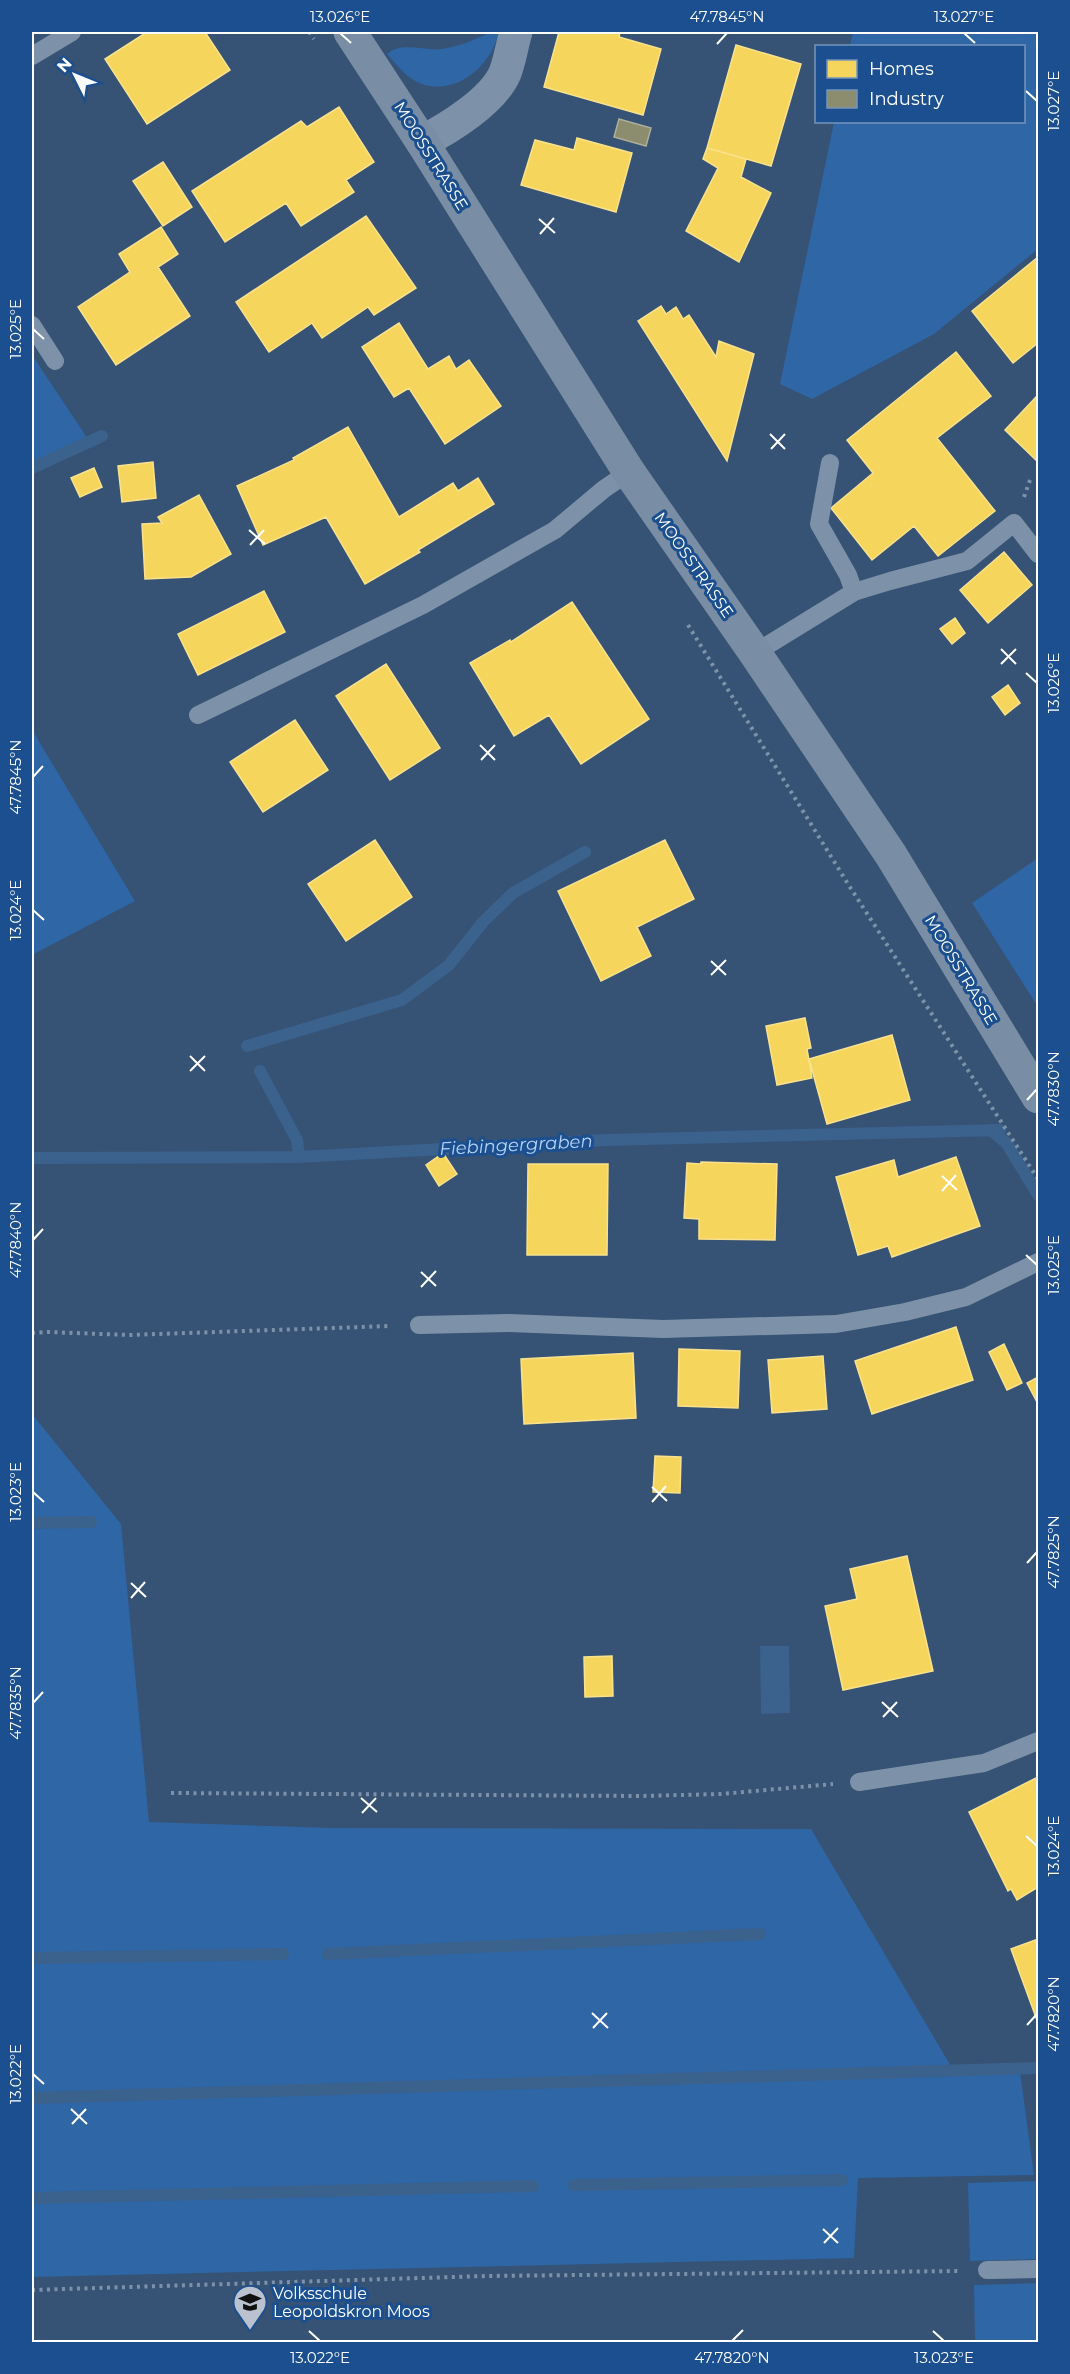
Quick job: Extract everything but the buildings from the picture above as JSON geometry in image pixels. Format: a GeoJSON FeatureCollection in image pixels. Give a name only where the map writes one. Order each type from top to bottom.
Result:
{"type":"FeatureCollection","features":[{"type":"Feature","properties":{"kind":"street","name":"MOOSSTRASSE"},"geometry":{"type":"LineString","coordinates":[[350,32],[422,142],[629,472],[756,653],[891,855],[1038,1097]]}},
{"type":"Feature","properties":{"kind":"street"},"geometry":{"type":"LineString","coordinates":[[422,142],[444,130],[490,95],[504,74],[516,32]]}},
{"type":"Feature","properties":{"kind":"lane"},"geometry":{"type":"LineString","coordinates":[[32,57],[72,32]]}},
{"type":"Feature","properties":{"kind":"lane"},"geometry":{"type":"LineString","coordinates":[[32,325],[55,361]]}},
{"type":"Feature","properties":{"kind":"lane"},"geometry":{"type":"LineString","coordinates":[[830,463],[819,524],[849,575],[854,592]]}},
{"type":"Feature","properties":{"kind":"lane"},"geometry":{"type":"LineString","coordinates":[[198,715],[377,629],[433,599],[555,530],[604,489],[629,472]]}},
{"type":"Feature","properties":{"kind":"lane"},"geometry":{"type":"LineString","coordinates":[[756,653],[854,592],[967,561],[1014,524],[1038,554]]}},
{"type":"Feature","properties":{"kind":"lane"},"geometry":{"type":"LineString","coordinates":[[419,1325],[509,1323],[663,1329],[836,1324],[966,1298],[1038,1262]]}},
{"type":"Feature","properties":{"kind":"lane"},"geometry":{"type":"LineString","coordinates":[[859,1782],[984,1763],[1038,1741]]}},
{"type":"Feature","properties":{"kind":"lane"},"geometry":{"type":"LineString","coordinates":[[987,2270],[1038,2269]]}},
{"type":"Feature","properties":{"kind":"path"},"geometry":{"type":"LineString","coordinates":[[32,1334],[48,1332],[129,1335],[419,1325]]}},
{"type":"Feature","properties":{"kind":"path"},"geometry":{"type":"LineString","coordinates":[[171,1793],[641,1796],[721,1794],[859,1782]]}},
{"type":"Feature","properties":{"kind":"path"},"geometry":{"type":"LineString","coordinates":[[32,2290],[486,2276],[987,2270]]}},
{"type":"Feature","properties":{"kind":"shaded area"},"geometry":{"type":"Polygon","coordinates":[[[490,32],[499,32],[495,44],[481,66],[460,81],[448,85],[435,87],[417,82],[387,54],[406,47],[448,48],[490,32]]]}},
{"type":"Feature","properties":{"kind":"shaded area"},"geometry":{"type":"Polygon","coordinates":[[[853,32],[1038,32],[1038,249],[934,334],[812,399],[780,384],[834,123],[1025,123],[1025,45],[850,45],[853,32]]]}},
{"type":"Feature","properties":{"kind":"shaded area"},"geometry":{"type":"Polygon","coordinates":[[[32,355],[92,445],[32,474],[32,355]]]}},
{"type":"Feature","properties":{"kind":"shaded area"},"geometry":{"type":"Polygon","coordinates":[[[32,730],[135,901],[32,955],[32,730]]]}},
{"type":"Feature","properties":{"kind":"shaded area"},"geometry":{"type":"Polygon","coordinates":[[[1038,858],[1038,1007],[972,903],[1038,858]]]}},
{"type":"Feature","properties":{"kind":"shaded area"},"geometry":{"type":"Polygon","coordinates":[[[32,1414],[121,1524],[149,1822],[333,1828],[811,1829],[952,2068],[1020,2072],[1034,2175],[858,2178],[854,2258],[32,2277],[32,1414]]]}},
{"type":"Feature","properties":{"kind":"shaded area"},"geometry":{"type":"Polygon","coordinates":[[[760,1646],[789,1646],[790,1713],[761,1714],[760,1646]]]}},
{"type":"Feature","properties":{"kind":"shaded area"},"geometry":{"type":"Polygon","coordinates":[[[1038,2181],[1038,2259],[970,2261],[968,2183],[1038,2181]]]}},
{"type":"Feature","properties":{"kind":"shaded area"},"geometry":{"type":"Polygon","coordinates":[[[1038,2283],[1038,2342],[975,2342],[974,2285],[1038,2283]]]}},
{"type":"Feature","properties":{"kind":"waterway"},"geometry":{"type":"LineString","coordinates":[[32,468],[102,436]]}},
{"type":"Feature","properties":{"kind":"waterway"},"geometry":{"type":"LineString","coordinates":[[247,1046],[402,1000],[449,965],[483,922],[513,893],[585,852]]}},
{"type":"Feature","properties":{"kind":"waterway"},"geometry":{"type":"LineString","coordinates":[[260,1071],[297,1140],[299,1157]]}},
{"type":"Feature","properties":{"kind":"waterway"},"geometry":{"type":"LineString","coordinates":[[991,1130],[1007,1144],[1038,1195]]}},
{"type":"Feature","properties":{"kind":"waterway","name":"Fiebingergraben"},"geometry":{"type":"LineString","coordinates":[[32,1158],[299,1157],[607,1140],[1000,1130]]}},
{"type":"Feature","properties":{"kind":"waterway"},"geometry":{"type":"LineString","coordinates":[[32,1523],[91,1522]]}},
{"type":"Feature","properties":{"kind":"waterway"},"geometry":{"type":"LineString","coordinates":[[328,1954],[760,1934]]}},
{"type":"Feature","properties":{"kind":"waterway"},"geometry":{"type":"LineString","coordinates":[[32,1958],[283,1954]]}},
{"type":"Feature","properties":{"kind":"waterway"},"geometry":{"type":"LineString","coordinates":[[32,2098],[1038,2068]]}},
{"type":"Feature","properties":{"kind":"waterway"},"geometry":{"type":"LineString","coordinates":[[574,2185],[842,2180]]}},
{"type":"Feature","properties":{"kind":"waterway"},"geometry":{"type":"LineString","coordinates":[[32,2198],[533,2186]]}},
{"type":"Feature","properties":{"kind":"place","name":"Volksschule Leopoldskron Moos"},"geometry":{"type":"Point","coordinates":[250,2331]}}]}
